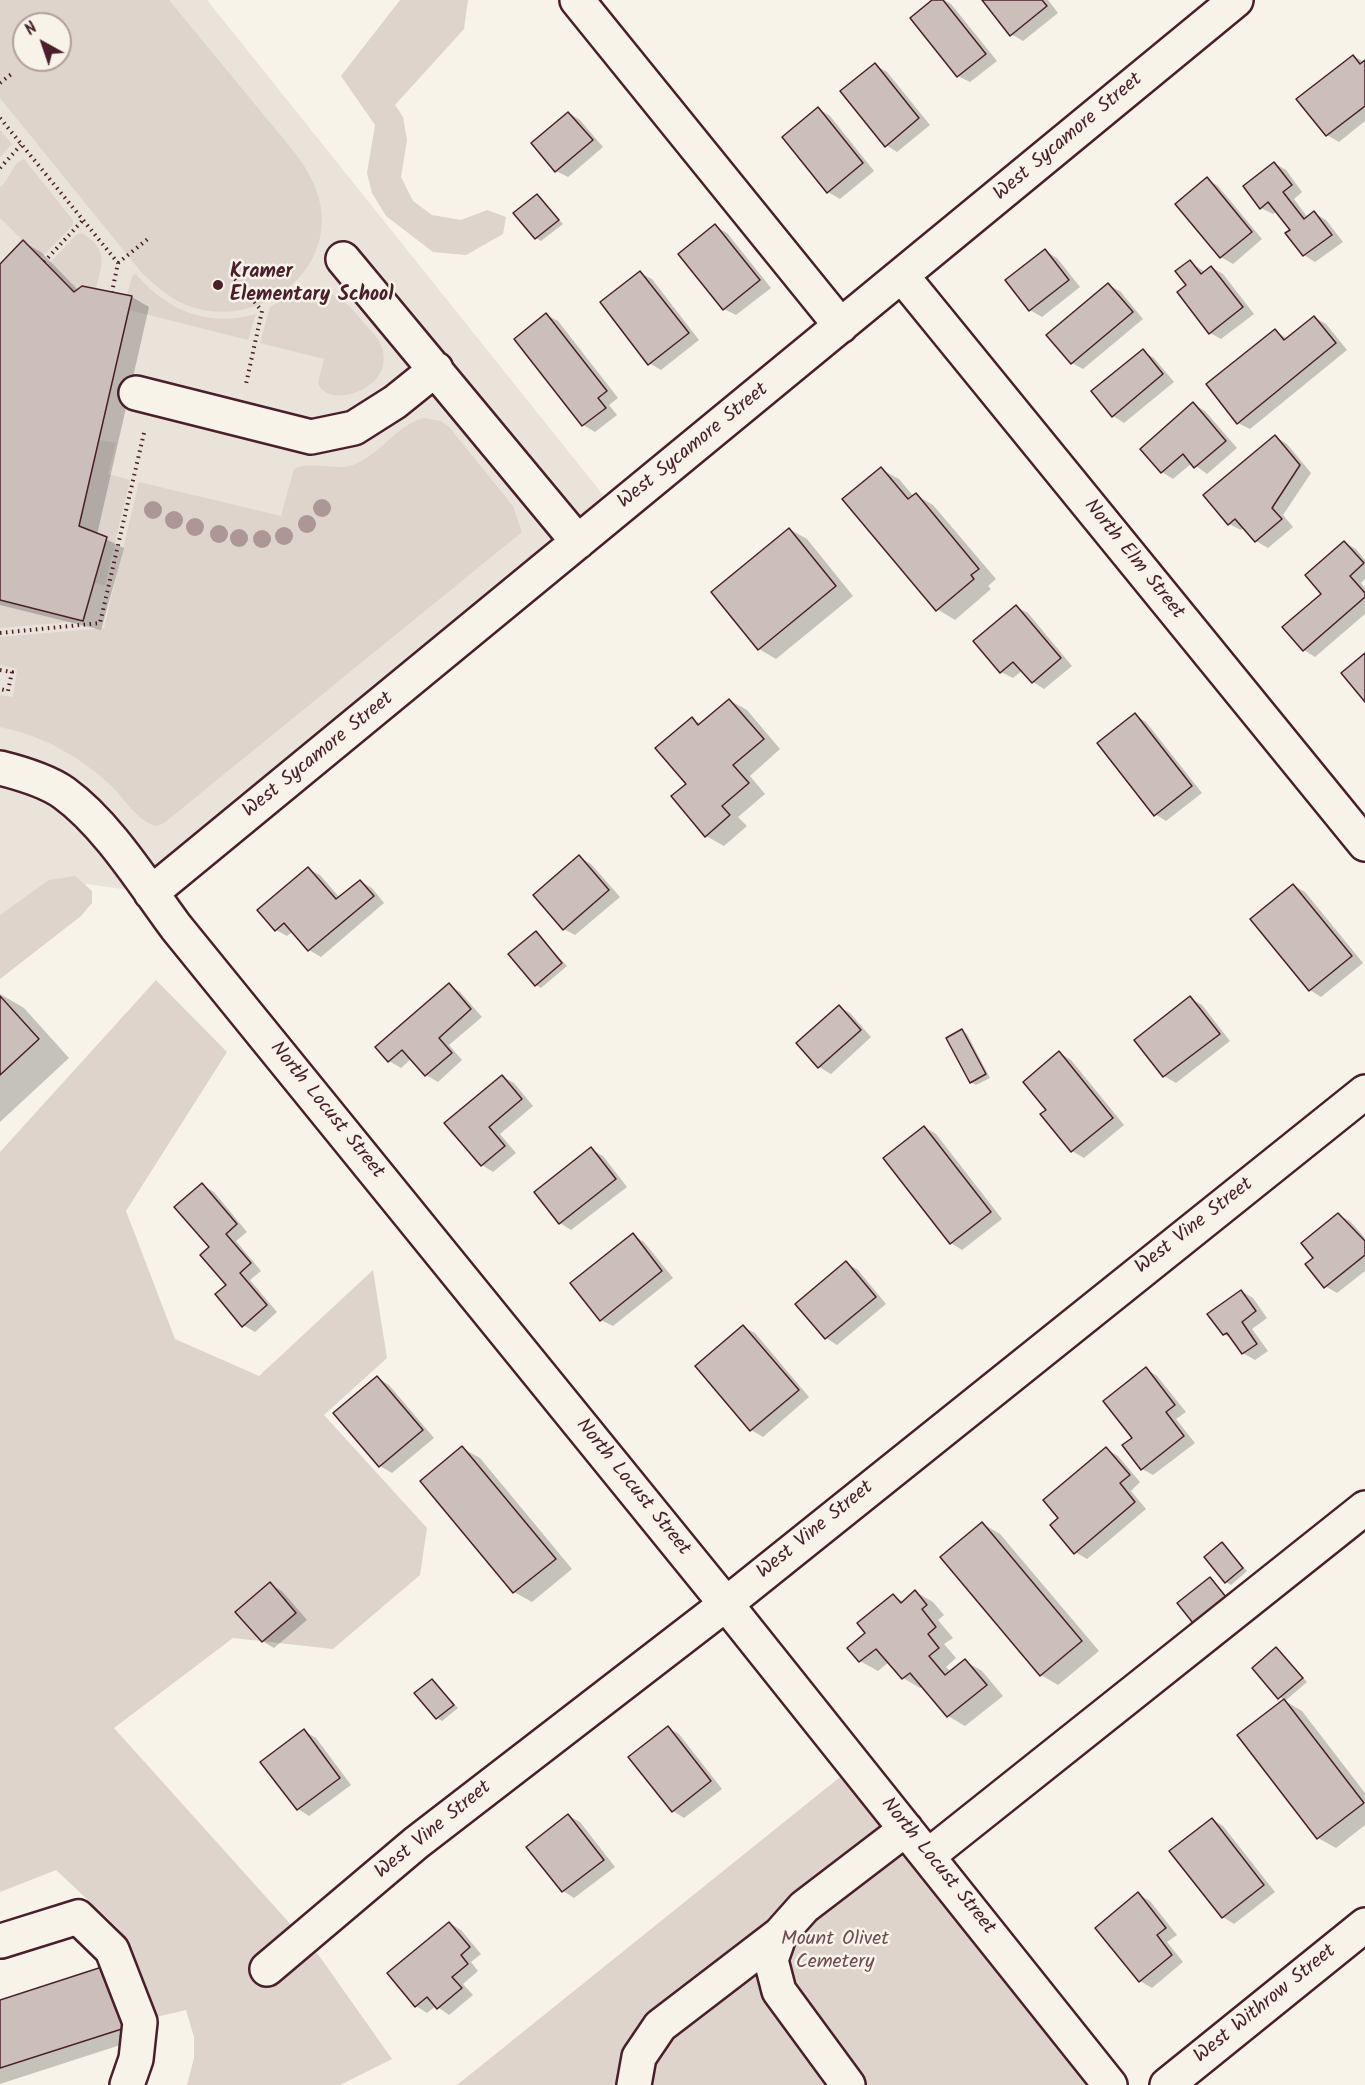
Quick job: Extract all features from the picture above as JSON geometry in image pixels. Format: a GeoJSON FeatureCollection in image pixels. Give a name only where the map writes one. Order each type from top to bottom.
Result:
{"type":"FeatureCollection","features":[{"type":"Feature","properties":{"kind":"street"},"geometry":{"type":"LineString","coordinates":[[577,0],[841,326]]}},
{"type":"Feature","properties":{"kind":"street","name":"West Sycamore Street"},"geometry":{"type":"LineString","coordinates":[[151,893],[1236,0]]}},
{"type":"Feature","properties":{"kind":"street"},"geometry":{"type":"LineString","coordinates":[[343,259],[578,542]]}},
{"type":"Feature","properties":{"kind":"street","name":"North Elm Street"},"geometry":{"type":"LineString","coordinates":[[902,276],[1365,844]]}},
{"type":"Feature","properties":{"kind":"street"},"geometry":{"type":"LineString","coordinates":[[144,395],[311,437],[354,428],[395,402],[436,369]]}},
{"type":"Feature","properties":{"kind":"street","name":"North Locust Street"},"geometry":{"type":"LineString","coordinates":[[0,768],[18,772],[63,792],[98,825],[928,1856],[1105,2083]]}},
{"type":"Feature","properties":{"kind":"street","name":"West Vine Street"},"geometry":{"type":"LineString","coordinates":[[267,1969],[416,1843],[726,1604],[1365,1092]]}},
{"type":"Feature","properties":{"kind":"street"},"geometry":{"type":"LineString","coordinates":[[928,1856],[1365,1508]]}},
{"type":"Feature","properties":{"kind":"street"},"geometry":{"type":"LineString","coordinates":[[634,2085],[639,2057],[660,2026],[780,1934],[804,1907],[906,1829]]}},
{"type":"Feature","properties":{"kind":"street"},"geometry":{"type":"LineString","coordinates":[[1,1941],[78,1917],[112,1950],[140,2022],[136,2059],[127,2085]]}},
{"type":"Feature","properties":{"kind":"street","name":"West Withrow Street"},"geometry":{"type":"LineString","coordinates":[[1167,2085],[1365,1925]]}},
{"type":"Feature","properties":{"kind":"street"},"geometry":{"type":"LineString","coordinates":[[780,1934],[771,1960],[779,1991],[848,2085]]}},
{"type":"Feature","properties":{"kind":"path"},"geometry":{"type":"LineString","coordinates":[[0,83],[14,72]]}},
{"type":"Feature","properties":{"kind":"path"},"geometry":{"type":"LineString","coordinates":[[0,118],[118,263]]}},
{"type":"Feature","properties":{"kind":"path"},"geometry":{"type":"LineString","coordinates":[[0,168],[21,145]]}},
{"type":"Feature","properties":{"kind":"path"},"geometry":{"type":"LineString","coordinates":[[44,262],[83,220]]}},
{"type":"Feature","properties":{"kind":"path"},"geometry":{"type":"LineString","coordinates":[[112,292],[118,263],[149,237]]}},
{"type":"Feature","properties":{"kind":"path"},"geometry":{"type":"LineString","coordinates":[[235,279],[262,311],[238,418]]}},
{"type":"Feature","properties":{"kind":"path"},"geometry":{"type":"LineString","coordinates":[[0,633],[100,623],[144,395]]}},
{"type":"Feature","properties":{"kind":"path"},"geometry":{"type":"LineString","coordinates":[[0,670],[12,672],[8,691],[0,690]]}},
{"type":"Feature","properties":{"kind":"shaded area","name":"Kramer Elementary School"},"geometry":{"type":"Polygon","coordinates":[[[0,0],[207,0],[616,511],[151,893],[87,884],[0,953],[0,0]]]}},
{"type":"Feature","properties":{"kind":"green space"},"geometry":{"type":"Polygon","coordinates":[[[0,0],[169,0],[286,141],[314,183],[322,223],[317,248],[305,271],[287,289],[265,303],[239,310],[213,311],[186,305],[157,287],[142,273],[0,98],[0,0]]]}},
{"type":"Feature","properties":{"kind":"green space"},"geometry":{"type":"Polygon","coordinates":[[[400,0],[468,0],[464,29],[395,105],[403,117],[407,140],[401,177],[413,201],[432,215],[461,220],[487,210],[506,217],[503,234],[466,255],[433,252],[386,216],[372,193],[367,173],[375,125],[341,76],[400,0]]]}},
{"type":"Feature","properties":{"kind":"green space"},"geometry":{"type":"Polygon","coordinates":[[[0,130],[12,144],[0,157],[0,130]]]}},
{"type":"Feature","properties":{"kind":"green space"},"geometry":{"type":"Polygon","coordinates":[[[24,159],[73,220],[73,225],[41,258],[0,218],[0,187],[16,164],[24,159]]]}},
{"type":"Feature","properties":{"kind":"green space"},"geometry":{"type":"Polygon","coordinates":[[[82,233],[100,251],[102,264],[96,288],[82,286],[74,292],[48,265],[76,235],[82,233]]]}},
{"type":"Feature","properties":{"kind":"green space"},"geometry":{"type":"Polygon","coordinates":[[[136,274],[161,297],[190,313],[222,319],[256,314],[248,340],[129,310],[132,296],[127,295],[132,276],[136,274]]]}},
{"type":"Feature","properties":{"kind":"green space"},"geometry":{"type":"Polygon","coordinates":[[[309,289],[334,295],[346,303],[381,344],[384,363],[379,375],[370,385],[358,392],[333,395],[323,391],[318,382],[324,359],[260,343],[270,307],[285,297],[309,289]]]}},
{"type":"Feature","properties":{"kind":"green space"},"geometry":{"type":"Polygon","coordinates":[[[423,418],[441,421],[449,427],[513,506],[522,532],[164,823],[157,826],[143,820],[106,781],[70,754],[43,740],[0,727],[0,695],[13,697],[17,669],[0,665],[0,637],[104,628],[139,482],[281,516],[294,469],[307,466],[350,466],[370,456],[403,428],[423,418]]]}},
{"type":"Feature","properties":{"kind":"green space"},"geometry":{"type":"Polygon","coordinates":[[[99,440],[116,443],[108,474],[130,480],[105,585],[94,583],[107,537],[79,526],[99,440]]]}},
{"type":"Feature","properties":{"kind":"green space"},"geometry":{"type":"Polygon","coordinates":[[[0,600],[83,621],[0,628],[0,600]]]}},
{"type":"Feature","properties":{"kind":"green space"},"geometry":{"type":"Polygon","coordinates":[[[75,876],[92,891],[92,903],[81,916],[0,979],[0,915],[49,880],[75,876]]]}},
{"type":"Feature","properties":{"kind":"green space"},"geometry":{"type":"Polygon","coordinates":[[[156,980],[227,1052],[126,1211],[175,1339],[259,1376],[373,1270],[387,1358],[324,1415],[427,1528],[420,1575],[333,1649],[233,1638],[114,1728],[320,1957],[392,2059],[340,2085],[187,2085],[194,2058],[194,2037],[186,2010],[156,2017],[130,1945],[118,1928],[56,1870],[0,1892],[0,1152],[156,980]]]}},
{"type":"Feature","properties":{"kind":"green space","name":"Mount Olivet Cemetery"},"geometry":{"type":"Polygon","coordinates":[[[855,1765],[1110,2085],[457,2085],[855,1765]]]}},
{"type":"Feature","properties":{"kind":"building"},"geometry":{"type":"Polygon","coordinates":[[[932,0],[943,0],[986,54],[957,77],[910,18],[932,0]]]}},
{"type":"Feature","properties":{"kind":"building"},"geometry":{"type":"Polygon","coordinates":[[[982,0],[1042,0],[1047,6],[1010,36],[982,0]]]}},
{"type":"Feature","properties":{"kind":"building"},"geometry":{"type":"Polygon","coordinates":[[[1353,55],[1360,64],[1365,60],[1365,106],[1326,136],[1296,99],[1353,55]]]}},
{"type":"Feature","properties":{"kind":"building"},"geometry":{"type":"Polygon","coordinates":[[[875,63],[919,118],[885,147],[840,91],[875,63]]]}},
{"type":"Feature","properties":{"kind":"building"},"geometry":{"type":"Polygon","coordinates":[[[818,107],[863,163],[827,193],[782,137],[818,107]]]}},
{"type":"Feature","properties":{"kind":"building"},"geometry":{"type":"Polygon","coordinates":[[[568,112],[593,140],[555,172],[531,143],[568,112]]]}},
{"type":"Feature","properties":{"kind":"building"},"geometry":{"type":"Polygon","coordinates":[[[1274,162],[1292,185],[1283,192],[1304,219],[1314,211],[1332,235],[1303,256],[1285,233],[1290,230],[1268,202],[1260,209],[1243,186],[1274,162]]]}},
{"type":"Feature","properties":{"kind":"building"},"geometry":{"type":"Polygon","coordinates":[[[1207,177],[1252,232],[1220,258],[1175,204],[1207,177]]]}},
{"type":"Feature","properties":{"kind":"building"},"geometry":{"type":"Polygon","coordinates":[[[537,194],[559,220],[535,239],[513,213],[537,194]]]}},
{"type":"Feature","properties":{"kind":"building"},"geometry":{"type":"Polygon","coordinates":[[[715,224],[760,280],[723,310],[678,254],[715,224]]]}},
{"type":"Feature","properties":{"kind":"building"},"geometry":{"type":"Polygon","coordinates":[[[23,240],[74,292],[82,286],[132,296],[79,526],[107,537],[83,621],[0,600],[0,264],[23,240]]]}},
{"type":"Feature","properties":{"kind":"building"},"geometry":{"type":"Polygon","coordinates":[[[1045,249],[1069,280],[1029,311],[1005,280],[1045,249]]]}},
{"type":"Feature","properties":{"kind":"building"},"geometry":{"type":"Polygon","coordinates":[[[1190,260],[1201,274],[1211,266],[1243,307],[1209,334],[1177,292],[1186,285],[1175,271],[1190,260]]]}},
{"type":"Feature","properties":{"kind":"building"},"geometry":{"type":"Polygon","coordinates":[[[640,271],[689,333],[648,365],[600,302],[640,271]]]}},
{"type":"Feature","properties":{"kind":"building"},"geometry":{"type":"Polygon","coordinates":[[[1108,283],[1133,312],[1071,364],[1046,335],[1108,283]]]}},
{"type":"Feature","properties":{"kind":"building"},"geometry":{"type":"Polygon","coordinates":[[[546,313],[607,391],[598,398],[606,408],[582,426],[514,339],[546,313]]]}},
{"type":"Feature","properties":{"kind":"building"},"geometry":{"type":"Polygon","coordinates":[[[1314,316],[1336,343],[1237,424],[1206,384],[1275,329],[1284,340],[1314,316]]]}},
{"type":"Feature","properties":{"kind":"building"},"geometry":{"type":"Polygon","coordinates":[[[1143,349],[1163,374],[1112,417],[1091,391],[1143,349]]]}},
{"type":"Feature","properties":{"kind":"building"},"geometry":{"type":"Polygon","coordinates":[[[1193,402],[1226,441],[1194,468],[1183,454],[1161,473],[1140,449],[1193,402]]]}},
{"type":"Feature","properties":{"kind":"building"},"geometry":{"type":"Polygon","coordinates":[[[1275,435],[1300,465],[1272,508],[1282,519],[1255,542],[1235,519],[1228,525],[1203,495],[1275,435]]]}},
{"type":"Feature","properties":{"kind":"building"},"geometry":{"type":"Polygon","coordinates":[[[881,467],[908,499],[916,493],[979,569],[971,575],[974,579],[936,611],[842,499],[881,467]]]}},
{"type":"Feature","properties":{"kind":"building"},"geometry":{"type":"Polygon","coordinates":[[[789,528],[836,586],[758,650],[711,592],[789,528]]]}},
{"type":"Feature","properties":{"kind":"building"},"geometry":{"type":"Polygon","coordinates":[[[1344,541],[1364,563],[1350,576],[1365,593],[1365,597],[1303,651],[1282,627],[1321,594],[1305,575],[1344,541]]]}},
{"type":"Feature","properties":{"kind":"building"},"geometry":{"type":"Polygon","coordinates":[[[1016,605],[1061,658],[1032,683],[1013,662],[1000,673],[973,641],[1016,605]]]}},
{"type":"Feature","properties":{"kind":"building"},"geometry":{"type":"Polygon","coordinates":[[[1365,653],[1365,702],[1341,673],[1365,653]]]}},
{"type":"Feature","properties":{"kind":"building"},"geometry":{"type":"Polygon","coordinates":[[[729,699],[764,739],[733,765],[749,783],[722,806],[730,815],[705,837],[671,796],[686,784],[655,748],[692,717],[698,725],[729,699]]]}},
{"type":"Feature","properties":{"kind":"building"},"geometry":{"type":"Polygon","coordinates":[[[1135,713],[1192,786],[1154,816],[1097,743],[1135,713]]]}},
{"type":"Feature","properties":{"kind":"building"},"geometry":{"type":"Polygon","coordinates":[[[579,855],[609,890],[563,930],[533,895],[579,855]]]}},
{"type":"Feature","properties":{"kind":"building"},"geometry":{"type":"Polygon","coordinates":[[[308,867],[336,899],[360,880],[374,896],[308,951],[284,923],[275,931],[257,910],[308,867]]]}},
{"type":"Feature","properties":{"kind":"building"},"geometry":{"type":"Polygon","coordinates":[[[1293,884],[1352,956],[1309,991],[1250,919],[1293,884]]]}},
{"type":"Feature","properties":{"kind":"building"},"geometry":{"type":"Polygon","coordinates":[[[536,931],[562,963],[535,986],[508,954],[536,931]]]}},
{"type":"Feature","properties":{"kind":"building"},"geometry":{"type":"Polygon","coordinates":[[[449,983],[471,1009],[439,1038],[452,1053],[425,1076],[402,1050],[388,1062],[375,1047],[449,983]]]}},
{"type":"Feature","properties":{"kind":"building"},"geometry":{"type":"Polygon","coordinates":[[[0,996],[39,1039],[0,1075],[0,996]]]}},
{"type":"Feature","properties":{"kind":"building"},"geometry":{"type":"Polygon","coordinates":[[[1190,996],[1220,1034],[1163,1077],[1134,1040],[1190,996]]]}},
{"type":"Feature","properties":{"kind":"building"},"geometry":{"type":"Polygon","coordinates":[[[839,1005],[861,1030],[818,1068],[796,1043],[839,1005]]]}},
{"type":"Feature","properties":{"kind":"building"},"geometry":{"type":"Polygon","coordinates":[[[962,1029],[986,1074],[970,1083],[946,1038],[962,1029]]]}},
{"type":"Feature","properties":{"kind":"building"},"geometry":{"type":"Polygon","coordinates":[[[1059,1051],[1113,1118],[1071,1152],[1040,1114],[1046,1110],[1023,1082],[1059,1051]]]}},
{"type":"Feature","properties":{"kind":"building"},"geometry":{"type":"Polygon","coordinates":[[[502,1075],[522,1099],[489,1127],[505,1146],[481,1166],[444,1123],[502,1075]]]}},
{"type":"Feature","properties":{"kind":"building"},"geometry":{"type":"Polygon","coordinates":[[[924,1126],[991,1212],[950,1244],[883,1158],[924,1126]]]}},
{"type":"Feature","properties":{"kind":"building"},"geometry":{"type":"Polygon","coordinates":[[[591,1147],[616,1179],[559,1224],[534,1192],[591,1147]]]}},
{"type":"Feature","properties":{"kind":"building"},"geometry":{"type":"Polygon","coordinates":[[[202,1183],[237,1224],[226,1234],[251,1263],[240,1273],[267,1305],[242,1327],[215,1294],[226,1285],[200,1255],[209,1247],[174,1207],[202,1183]]]}},
{"type":"Feature","properties":{"kind":"building"},"geometry":{"type":"Polygon","coordinates":[[[1338,1213],[1365,1241],[1365,1255],[1324,1288],[1305,1264],[1313,1258],[1301,1243],[1338,1213]]]}},
{"type":"Feature","properties":{"kind":"building"},"geometry":{"type":"Polygon","coordinates":[[[633,1233],[662,1271],[600,1321],[570,1283],[633,1233]]]}},
{"type":"Feature","properties":{"kind":"building"},"geometry":{"type":"Polygon","coordinates":[[[846,1261],[876,1297],[825,1339],[795,1304],[846,1261]]]}},
{"type":"Feature","properties":{"kind":"building"},"geometry":{"type":"Polygon","coordinates":[[[1241,1290],[1256,1311],[1242,1322],[1257,1344],[1242,1354],[1227,1333],[1223,1335],[1207,1314],[1241,1290]]]}},
{"type":"Feature","properties":{"kind":"building"},"geometry":{"type":"Polygon","coordinates":[[[743,1325],[799,1390],[750,1431],[695,1366],[743,1325]]]}},
{"type":"Feature","properties":{"kind":"building"},"geometry":{"type":"Polygon","coordinates":[[[1146,1367],[1175,1405],[1166,1412],[1184,1436],[1141,1470],[1122,1445],[1132,1438],[1103,1401],[1146,1367]]]}},
{"type":"Feature","properties":{"kind":"building"},"geometry":{"type":"Polygon","coordinates":[[[377,1376],[423,1430],[379,1467],[333,1413],[377,1376]]]}},
{"type":"Feature","properties":{"kind":"building"},"geometry":{"type":"Polygon","coordinates":[[[462,1446],[556,1559],[513,1593],[420,1481],[462,1446]]]}},
{"type":"Feature","properties":{"kind":"building"},"geometry":{"type":"Polygon","coordinates":[[[1106,1447],[1130,1475],[1120,1483],[1135,1502],[1074,1554],[1050,1525],[1058,1518],[1043,1500],[1106,1447]]]}},
{"type":"Feature","properties":{"kind":"building"},"geometry":{"type":"Polygon","coordinates":[[[982,1522],[1082,1641],[1040,1676],[940,1557],[982,1522]]]}},
{"type":"Feature","properties":{"kind":"building"},"geometry":{"type":"Polygon","coordinates":[[[1222,1542],[1243,1568],[1225,1583],[1204,1557],[1222,1542]]]}},
{"type":"Feature","properties":{"kind":"building"},"geometry":{"type":"Polygon","coordinates":[[[1210,1577],[1226,1597],[1193,1623],[1177,1603],[1210,1577]]]}},
{"type":"Feature","properties":{"kind":"building"},"geometry":{"type":"Polygon","coordinates":[[[270,1582],[296,1613],[262,1642],[235,1612],[270,1582]]]}},
{"type":"Feature","properties":{"kind":"building"},"geometry":{"type":"Polygon","coordinates":[[[915,1590],[927,1605],[922,1609],[936,1627],[928,1634],[939,1648],[929,1656],[945,1675],[965,1659],[987,1685],[947,1717],[910,1673],[902,1679],[876,1649],[859,1662],[847,1648],[865,1633],[857,1623],[893,1594],[901,1603],[915,1590]]]}},
{"type":"Feature","properties":{"kind":"building"},"geometry":{"type":"Polygon","coordinates":[[[1276,1647],[1303,1678],[1278,1699],[1252,1668],[1276,1647]]]}},
{"type":"Feature","properties":{"kind":"building"},"geometry":{"type":"Polygon","coordinates":[[[432,1679],[454,1705],[436,1719],[414,1693],[432,1679]]]}},
{"type":"Feature","properties":{"kind":"building"},"geometry":{"type":"Polygon","coordinates":[[[1284,1699],[1364,1803],[1317,1839],[1237,1735],[1284,1699]]]}},
{"type":"Feature","properties":{"kind":"building"},"geometry":{"type":"Polygon","coordinates":[[[668,1726],[711,1781],[672,1812],[628,1757],[668,1726]]]}},
{"type":"Feature","properties":{"kind":"building"},"geometry":{"type":"Polygon","coordinates":[[[304,1729],[340,1778],[297,1810],[260,1762],[304,1729]]]}},
{"type":"Feature","properties":{"kind":"building"},"geometry":{"type":"Polygon","coordinates":[[[568,1814],[604,1860],[562,1892],[526,1847],[568,1814]]]}},
{"type":"Feature","properties":{"kind":"building"},"geometry":{"type":"Polygon","coordinates":[[[1212,1818],[1264,1885],[1222,1918],[1169,1851],[1212,1818]]]}},
{"type":"Feature","properties":{"kind":"building"},"geometry":{"type":"Polygon","coordinates":[[[1138,1892],[1166,1928],[1157,1935],[1172,1955],[1139,1982],[1095,1928],[1138,1892]]]}},
{"type":"Feature","properties":{"kind":"building"},"geometry":{"type":"Polygon","coordinates":[[[449,1922],[470,1947],[461,1955],[468,1964],[452,1977],[462,1988],[437,2009],[427,1997],[415,2007],[387,1973],[449,1922]]]}},
{"type":"Feature","properties":{"kind":"building"},"geometry":{"type":"Polygon","coordinates":[[[105,1966],[125,2028],[0,2068],[0,2000],[105,1966]]]}},
{"type":"Feature","properties":{"kind":"place","name":"Kramer Elementary School"},"geometry":{"type":"Point","coordinates":[218,285]}}]}
